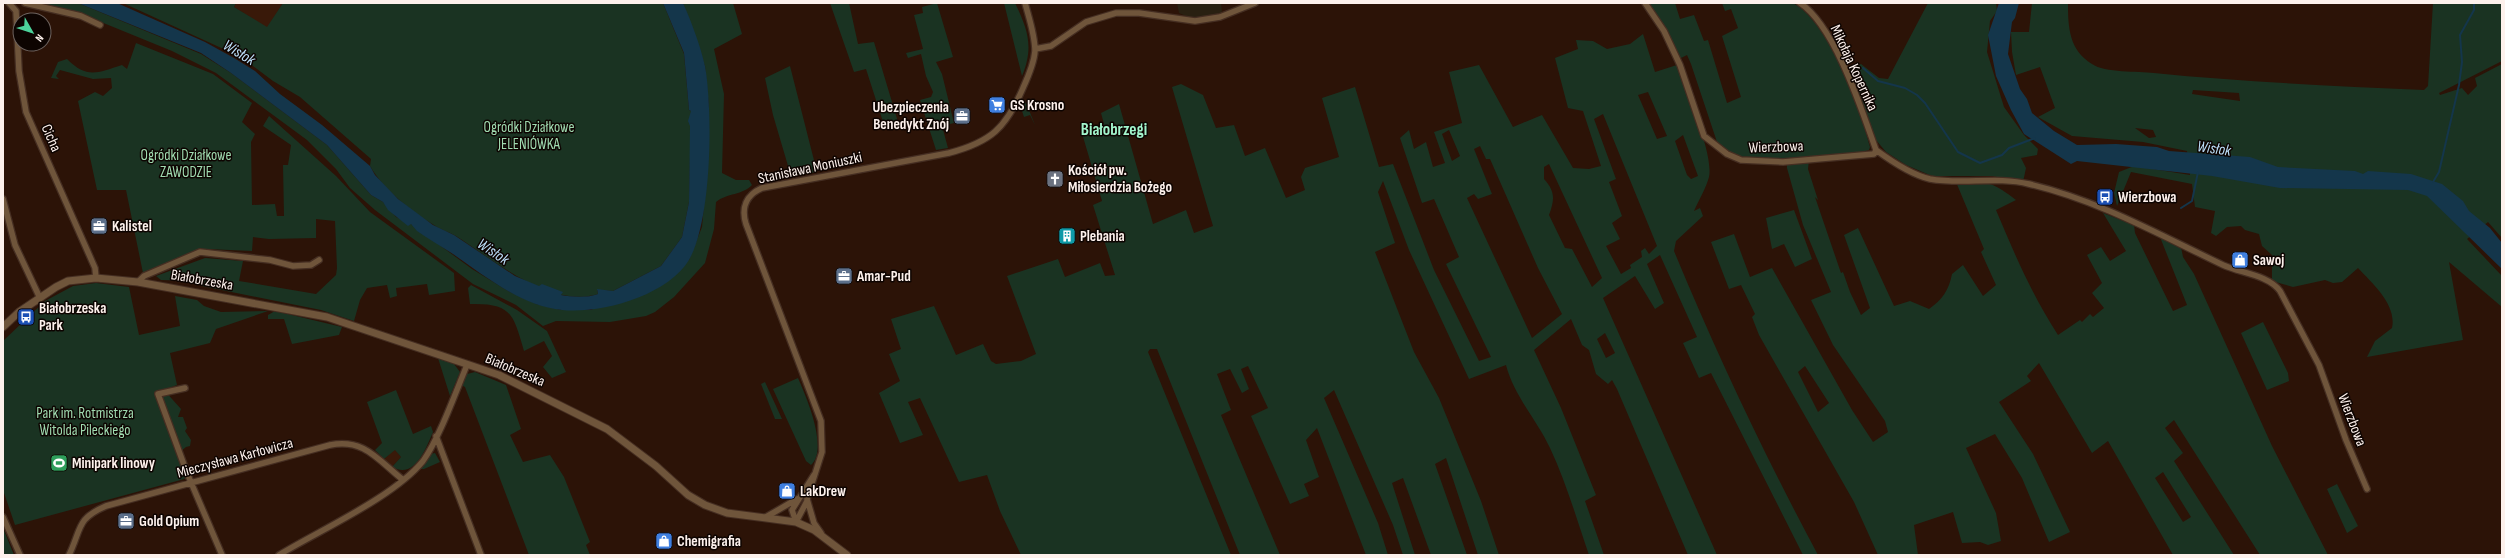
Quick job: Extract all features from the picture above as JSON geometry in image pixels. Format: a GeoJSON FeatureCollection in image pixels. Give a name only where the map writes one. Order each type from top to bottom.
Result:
{"type":"FeatureCollection","features":[{"type":"Feature","properties":{"kind":"street","name":"Cicha"},"geometry":{"type":"LineString","coordinates":[[9,3],[16,11],[19,71],[26,112],[95,268],[96,278]]}},
{"type":"Feature","properties":{"kind":"street"},"geometry":{"type":"LineString","coordinates":[[25,3],[81,16],[100,24]]}},
{"type":"Feature","properties":{"kind":"street"},"geometry":{"type":"LineString","coordinates":[[1025,3],[1035,50],[1044,48],[1058,41],[1086,22],[1116,13],[1139,13],[1195,21],[1209,20],[1242,6],[1255,3]]}},
{"type":"Feature","properties":{"kind":"street","name":"Wierzbowa"},"geometry":{"type":"LineString","coordinates":[[1645,3],[1664,31],[1680,66],[1704,136],[1727,154],[1741,160],[1783,162],[1874,154],[1876,150],[1929,178],[1950,181],[2007,180],[2030,184],[2073,198],[2139,224],[2223,265],[2272,282],[2280,291],[2319,365],[2346,440],[2367,489]]}},
{"type":"Feature","properties":{"kind":"street","name":"Mikołaja Kopernika"},"geometry":{"type":"LineString","coordinates":[[1804,4],[1822,28],[1838,56],[1856,94],[1876,150]]}},
{"type":"Feature","properties":{"kind":"street","name":"Stanisława Moniuszki"},"geometry":{"type":"LineString","coordinates":[[796,522],[807,500],[822,452],[821,421],[746,224],[744,217],[746,202],[749,196],[762,188],[949,153],[978,144],[998,131],[1012,114],[1031,70],[1035,50]]}},
{"type":"Feature","properties":{"kind":"street"},"geometry":{"type":"LineString","coordinates":[[3,199],[15,245],[39,296]]}},
{"type":"Feature","properties":{"kind":"street","name":"Białobrzeska"},"geometry":{"type":"LineString","coordinates":[[138,282],[144,276],[200,252],[270,260],[293,266],[311,265],[319,260]]}},
{"type":"Feature","properties":{"kind":"street","name":"Białobrzeska"},"geometry":{"type":"LineString","coordinates":[[3,328],[39,296],[68,281],[96,278],[138,282],[327,317],[513,381],[607,429],[656,466],[688,495],[705,505],[727,513],[796,522],[824,537],[847,555]]}},
{"type":"Feature","properties":{"kind":"street"},"geometry":{"type":"LineString","coordinates":[[278,555],[388,492],[423,460],[436,436],[467,364]]}},
{"type":"Feature","properties":{"kind":"street"},"geometry":{"type":"LineString","coordinates":[[185,388],[158,394],[191,482],[222,555]]}},
{"type":"Feature","properties":{"kind":"street"},"geometry":{"type":"LineString","coordinates":[[436,436],[481,555]]}},
{"type":"Feature","properties":{"kind":"street","name":"Mieczysława Karłowicza"},"geometry":{"type":"LineString","coordinates":[[69,555],[81,522],[90,513],[106,506],[344,442],[360,446],[370,452],[402,479]]}},
{"type":"Feature","properties":{"kind":"street"},"geometry":{"type":"LineString","coordinates":[[796,522],[792,510],[815,474]]}},
{"type":"Feature","properties":{"kind":"street"},"geometry":{"type":"LineString","coordinates":[[766,517],[798,499]]}},
{"type":"Feature","properties":{"kind":"street"},"geometry":{"type":"LineString","coordinates":[[807,500],[814,523],[824,537]]}},
{"type":"Feature","properties":{"kind":"street"},"geometry":{"type":"LineString","coordinates":[[3,517],[20,555]]}},
{"type":"Feature","properties":{"kind":"shaded area"},"geometry":{"type":"Polygon","coordinates":[[[236,3],[283,3],[267,28],[234,7],[236,3]]]}},
{"type":"Feature","properties":{"kind":"shaded area"},"geometry":{"type":"Polygon","coordinates":[[[1177,3],[1221,3],[1222,12],[1213,17],[1188,17],[1179,13],[1177,3]]]}},
{"type":"Feature","properties":{"kind":"shaded area"},"geometry":{"type":"Polygon","coordinates":[[[395,449],[401,457],[392,467],[384,459],[395,449]]]}},
{"type":"Feature","properties":{"kind":"green space"},"geometry":{"type":"Polygon","coordinates":[[[41,3],[78,3],[201,54],[231,73],[327,145],[371,195],[383,202],[396,217],[411,224],[472,269],[508,291],[536,304],[561,310],[591,310],[689,260],[702,227],[707,171],[709,107],[705,66],[683,3],[733,3],[742,34],[714,49],[724,94],[722,173],[736,180],[749,180],[752,185],[744,191],[725,197],[716,202],[714,229],[705,263],[674,297],[655,312],[646,316],[610,322],[556,321],[543,326],[516,305],[473,284],[375,210],[350,188],[336,169],[307,140],[216,73],[172,51],[79,13],[41,3]]]}},
{"type":"Feature","properties":{"kind":"green space","name":"Ogródki Działkowe JELENIÓWKA"},"geometry":{"type":"Polygon","coordinates":[[[123,3],[236,3],[234,7],[267,27],[283,3],[663,3],[684,54],[689,110],[691,111],[689,202],[682,237],[661,266],[613,291],[597,290],[598,294],[580,297],[561,295],[542,289],[523,280],[456,236],[437,227],[407,207],[390,192],[376,175],[370,166],[371,159],[300,97],[273,81],[241,57],[123,3]]]}},
{"type":"Feature","properties":{"kind":"green space"},"geometry":{"type":"Polygon","coordinates":[[[830,3],[849,3],[858,44],[874,42],[898,122],[884,125],[866,69],[854,72],[830,3]]]}},
{"type":"Feature","properties":{"kind":"green space"},"geometry":{"type":"Polygon","coordinates":[[[937,3],[953,57],[936,62],[942,74],[954,123],[942,126],[948,148],[936,150],[920,100],[931,97],[933,92],[926,76],[921,54],[908,58],[906,53],[923,49],[914,15],[923,13],[922,7],[937,3]]]}},
{"type":"Feature","properties":{"kind":"green space"},"geometry":{"type":"Polygon","coordinates":[[[1004,3],[1015,3],[1026,30],[1028,39],[1028,56],[1022,76],[1004,3]]]}},
{"type":"Feature","properties":{"kind":"green space"},"geometry":{"type":"Polygon","coordinates":[[[1647,3],[1675,3],[1680,19],[1694,15],[1704,41],[1708,40],[1727,103],[1741,97],[1722,36],[1738,28],[1731,9],[1725,11],[1722,3],[1793,3],[1806,13],[1819,28],[1830,46],[1851,89],[1866,131],[1870,147],[1869,150],[1859,153],[1784,160],[1746,158],[1730,152],[1717,142],[1687,55],[1679,59],[1647,3]]]}},
{"type":"Feature","properties":{"kind":"green space"},"geometry":{"type":"Polygon","coordinates":[[[1928,3],[1996,3],[1997,11],[1990,21],[1987,52],[2004,107],[2024,135],[2038,149],[2037,155],[2021,158],[2026,168],[2023,182],[1992,176],[1932,176],[1906,165],[1886,152],[1876,140],[1848,68],[1861,64],[1879,78],[1888,79],[1928,3]]]}},
{"type":"Feature","properties":{"kind":"green space"},"geometry":{"type":"Polygon","coordinates":[[[2032,3],[2068,3],[2071,37],[2074,45],[2084,58],[2092,64],[2105,69],[2255,81],[2424,90],[2428,86],[2433,3],[2502,3],[2502,61],[2439,93],[2440,95],[2462,88],[2468,95],[2477,86],[2475,78],[2502,64],[2502,238],[2488,222],[2467,239],[2502,276],[2502,307],[2449,262],[2463,340],[2367,357],[2375,341],[2392,328],[2393,319],[2391,311],[2382,295],[2358,268],[2342,282],[2333,283],[2325,280],[2293,287],[2272,281],[2272,255],[2262,246],[2259,234],[2245,230],[2241,226],[2227,227],[2216,236],[2211,233],[2215,211],[2195,207],[2192,184],[2131,172],[2117,206],[2114,193],[2119,172],[2134,166],[2190,175],[2187,151],[2143,142],[2072,136],[2038,117],[2055,108],[2040,67],[2016,75],[2012,52],[2011,32],[2029,32],[2032,3]],[[2193,90],[2192,94],[2240,101],[2239,93],[2193,90]],[[2135,128],[2149,138],[2156,137],[2153,130],[2135,128]]]}},
{"type":"Feature","properties":{"kind":"green space"},"geometry":{"type":"Polygon","coordinates":[[[1643,34],[1655,72],[1677,65],[1692,105],[1707,153],[1709,177],[1694,211],[1700,208],[1703,216],[1676,241],[1674,251],[1742,405],[1818,555],[1803,555],[1711,373],[1699,378],[1683,343],[1697,337],[1660,255],[1647,264],[1664,303],[1655,309],[1635,276],[1603,298],[1717,555],[1688,555],[1617,389],[1612,380],[1608,384],[1596,374],[1589,350],[1582,345],[1571,319],[1534,350],[1561,408],[1596,495],[1585,501],[1604,555],[1589,555],[1556,461],[1545,438],[1514,387],[1506,365],[1469,379],[1409,250],[1383,181],[1378,192],[1395,243],[1375,252],[1414,352],[1439,398],[1481,501],[1499,555],[1478,555],[1446,458],[1435,464],[1467,555],[1431,555],[1403,478],[1392,483],[1415,555],[1403,555],[1393,525],[1334,390],[1324,398],[1378,523],[1388,555],[1366,555],[1317,428],[1306,440],[1319,477],[1304,484],[1309,496],[1290,504],[1251,416],[1268,408],[1248,366],[1241,369],[1249,389],[1242,393],[1230,369],[1217,374],[1231,410],[1221,415],[1280,555],[1240,555],[1157,349],[1150,349],[1148,352],[1231,555],[1021,555],[1000,511],[987,475],[959,482],[920,398],[908,402],[923,435],[900,443],[879,393],[900,381],[889,354],[901,349],[891,319],[934,306],[956,355],[983,344],[991,361],[996,364],[1021,361],[1036,354],[1007,276],[1058,259],[1065,277],[1100,263],[1105,276],[1115,275],[1093,205],[1102,201],[1081,130],[1104,124],[1101,113],[1119,104],[1153,224],[1186,210],[1194,233],[1213,226],[1172,87],[1181,84],[1203,95],[1216,128],[1234,125],[1245,156],[1265,148],[1286,198],[1305,190],[1301,177],[1305,168],[1339,157],[1322,98],[1355,87],[1379,167],[1393,164],[1434,270],[1479,361],[1491,357],[1446,264],[1459,257],[1434,199],[1422,203],[1400,138],[1409,130],[1414,149],[1426,142],[1433,167],[1445,163],[1434,132],[1462,123],[1449,72],[1479,65],[1513,127],[1542,115],[1573,168],[1589,169],[1601,166],[1583,111],[1568,108],[1555,58],[1578,49],[1576,40],[1593,41],[1607,49],[1630,44],[1643,34]],[[1648,92],[1638,95],[1657,139],[1667,136],[1648,92]],[[1603,114],[1594,119],[1616,179],[1609,182],[1622,216],[1612,223],[1620,239],[1606,246],[1621,274],[1631,268],[1630,265],[1642,257],[1641,251],[1645,248],[1649,254],[1657,246],[1603,114]],[[1449,130],[1442,134],[1452,161],[1460,156],[1449,130]],[[1683,135],[1675,141],[1687,175],[1691,179],[1698,176],[1683,135]],[[1480,146],[1474,149],[1492,194],[1478,199],[1474,194],[1467,198],[1532,338],[1562,314],[1538,268],[1490,159],[1486,159],[1480,146]],[[1549,164],[1544,167],[1544,179],[1548,183],[1553,196],[1549,215],[1565,248],[1572,249],[1592,287],[1602,278],[1549,164]],[[1605,333],[1597,339],[1606,358],[1615,353],[1605,333]]]}},
{"type":"Feature","properties":{"kind":"green space","name":"Ogródki Działkowe ZAWODZIE"},"geometry":{"type":"Polygon","coordinates":[[[136,43],[213,74],[252,103],[242,122],[255,134],[251,142],[252,205],[275,204],[277,216],[284,216],[283,165],[288,165],[291,145],[263,126],[269,116],[336,176],[370,212],[454,273],[455,291],[429,295],[427,284],[396,288],[397,296],[390,298],[387,285],[367,288],[360,300],[354,321],[321,310],[202,286],[196,281],[161,280],[156,276],[205,258],[243,261],[239,281],[316,294],[336,275],[337,268],[335,221],[316,219],[316,238],[269,239],[253,237],[252,251],[207,249],[143,273],[126,190],[97,190],[78,101],[95,92],[103,96],[112,88],[111,78],[93,79],[60,70],[56,76],[59,79],[51,78],[58,62],[67,59],[81,70],[87,72],[99,72],[122,65],[127,69],[136,43]]]}},
{"type":"Feature","properties":{"kind":"green space"},"geometry":{"type":"Polygon","coordinates":[[[790,66],[817,172],[791,176],[773,115],[765,78],[790,66]]]}},
{"type":"Feature","properties":{"kind":"green space"},"geometry":{"type":"Polygon","coordinates":[[[1024,100],[1029,109],[1025,112],[1029,110],[1035,125],[1030,115],[1024,117],[1021,108],[1024,100]]]}},
{"type":"Feature","properties":{"kind":"green space"},"geometry":{"type":"Polygon","coordinates":[[[1809,160],[1808,169],[1818,200],[1815,197],[1841,273],[1843,272],[1850,292],[1861,315],[1870,308],[1844,235],[1858,228],[1894,306],[1910,301],[1929,309],[1938,302],[1944,294],[1949,285],[1952,274],[1963,265],[1983,296],[1996,285],[1981,252],[1984,249],[1956,182],[1982,182],[2001,189],[2016,200],[1996,210],[2032,289],[2058,335],[2080,320],[2082,322],[2090,314],[2093,317],[2104,308],[2092,293],[2102,283],[2087,255],[2101,247],[2110,261],[2126,251],[2103,213],[2134,225],[2135,233],[2173,311],[2187,305],[2160,237],[2181,247],[2183,257],[2194,274],[2272,446],[2328,555],[2260,555],[2174,420],[2165,428],[2183,453],[2174,461],[2234,555],[2173,555],[2108,441],[2092,453],[2039,363],[2027,376],[2031,381],[1999,402],[2033,454],[2070,532],[2049,542],[2022,478],[1995,434],[1966,448],[1996,513],[2001,541],[1988,545],[1980,542],[1962,543],[1953,512],[1914,525],[1918,555],[1878,555],[1854,502],[1759,335],[1752,317],[1755,314],[1741,285],[1729,289],[1711,242],[1734,234],[1750,277],[1772,268],[1852,410],[1873,442],[1888,432],[1885,421],[1833,345],[1811,300],[1831,292],[1803,225],[1787,164],[1809,160]],[[1805,366],[1798,372],[1818,412],[1829,403],[1805,366]],[[2163,472],[2155,478],[2183,522],[2191,517],[2163,472]]]}},
{"type":"Feature","properties":{"kind":"green space"},"geometry":{"type":"Polygon","coordinates":[[[1794,210],[1812,259],[1795,267],[1784,244],[1772,249],[1766,218],[1794,210]]]}},
{"type":"Feature","properties":{"kind":"green space","name":"Park im. Rotmistrza Witolda Pileckiego"},"geometry":{"type":"Polygon","coordinates":[[[96,283],[129,287],[139,335],[180,326],[175,296],[197,300],[204,306],[221,312],[268,311],[216,329],[210,343],[170,353],[177,385],[164,390],[181,409],[178,417],[183,417],[187,428],[185,431],[191,440],[190,446],[186,447],[180,452],[188,478],[15,525],[3,490],[3,341],[45,301],[73,286],[96,283]]]}},
{"type":"Feature","properties":{"kind":"green space"},"geometry":{"type":"Polygon","coordinates":[[[471,285],[517,310],[547,331],[566,372],[552,378],[543,367],[552,356],[544,341],[524,351],[517,328],[509,313],[495,306],[470,304],[468,288],[471,285]]]}},
{"type":"Feature","properties":{"kind":"green space"},"geometry":{"type":"Polygon","coordinates":[[[275,311],[342,327],[339,335],[292,344],[284,319],[268,319],[268,315],[275,311]]]}},
{"type":"Feature","properties":{"kind":"green space"},"geometry":{"type":"Polygon","coordinates":[[[2263,322],[2288,373],[2289,381],[2267,390],[2241,333],[2263,322]]]}},
{"type":"Feature","properties":{"kind":"green space"},"geometry":{"type":"Polygon","coordinates":[[[438,358],[454,364],[460,372],[450,396],[438,358]]]}},
{"type":"Feature","properties":{"kind":"green space"},"geometry":{"type":"Polygon","coordinates":[[[475,372],[506,385],[521,429],[510,435],[523,462],[550,455],[564,477],[590,542],[586,545],[590,555],[529,555],[465,387],[461,385],[467,374],[475,372]]]}},
{"type":"Feature","properties":{"kind":"green space"},"geometry":{"type":"Polygon","coordinates":[[[798,378],[810,409],[817,435],[818,447],[816,457],[811,465],[806,461],[773,389],[798,378]]]}},
{"type":"Feature","properties":{"kind":"green space"},"geometry":{"type":"Polygon","coordinates":[[[765,382],[782,419],[775,419],[761,384],[765,382]]]}},
{"type":"Feature","properties":{"kind":"green space"},"geometry":{"type":"Polygon","coordinates":[[[396,390],[413,434],[431,426],[433,432],[423,454],[413,466],[400,470],[392,467],[401,457],[395,450],[384,459],[375,450],[382,443],[367,402],[396,390]]]}},
{"type":"Feature","properties":{"kind":"green space"},"geometry":{"type":"Polygon","coordinates":[[[435,453],[440,462],[424,469],[420,469],[430,454],[435,453]]]}},
{"type":"Feature","properties":{"kind":"green space"},"geometry":{"type":"Polygon","coordinates":[[[2337,484],[2358,526],[2347,533],[2327,489],[2337,484]]]}},
{"type":"Feature","properties":{"kind":"green space"},"geometry":{"type":"Polygon","coordinates":[[[3,528],[14,555],[3,555],[3,528]]]}},
{"type":"Feature","properties":{"kind":"water"},"geometry":{"type":"Polygon","coordinates":[[[78,3],[117,3],[205,42],[234,58],[255,71],[280,94],[322,125],[370,166],[375,175],[398,199],[433,225],[454,235],[515,276],[539,286],[542,284],[563,292],[561,295],[580,297],[598,294],[597,289],[613,291],[661,266],[682,237],[689,202],[690,126],[688,121],[691,111],[689,110],[684,53],[663,3],[683,3],[701,50],[708,86],[710,137],[709,165],[702,219],[697,242],[689,260],[679,273],[665,284],[632,300],[595,309],[578,310],[562,310],[532,303],[504,289],[417,231],[411,224],[408,226],[388,210],[383,202],[371,195],[327,145],[231,73],[201,53],[78,3]]]}},
{"type":"Feature","properties":{"kind":"water"},"geometry":{"type":"Polygon","coordinates":[[[1999,3],[2019,3],[2015,18],[2012,22],[2008,54],[2020,89],[2027,99],[2032,113],[2054,131],[2077,145],[2116,144],[2157,147],[2169,151],[2250,157],[2278,167],[2355,171],[2363,174],[2368,171],[2411,174],[2442,184],[2463,201],[2469,211],[2490,228],[2502,243],[2502,269],[2427,196],[2408,190],[2280,188],[2212,176],[2077,161],[2071,164],[2024,134],[2011,110],[1996,76],[1988,35],[1999,3]]]}},
{"type":"Feature","properties":{"kind":"waterway"},"geometry":{"type":"LineString","coordinates":[[2433,182],[2439,172],[2459,85],[2462,62],[2460,35],[2474,10],[2474,3]]}},
{"type":"Feature","properties":{"kind":"waterway"},"geometry":{"type":"LineString","coordinates":[[1863,68],[1878,81],[1905,88],[1917,95],[1925,103],[1958,152],[1980,163],[2002,155],[2009,148],[2035,138]]}},
{"type":"Feature","properties":{"kind":"waterway"},"geometry":{"type":"LineString","coordinates":[[2181,208],[2192,201],[2198,172]]}},
{"type":"Feature","properties":{"kind":"place","name":"GS Krosno"},"geometry":{"type":"Point","coordinates":[997,105]}},
{"type":"Feature","properties":{"kind":"place","name":"Ubezpieczenia Benedykt Znój"},"geometry":{"type":"Point","coordinates":[962,116]}},
{"type":"Feature","properties":{"kind":"place","name":"Kościół pw. Miłosierdzia Bożego"},"geometry":{"type":"Point","coordinates":[1055,179]}},
{"type":"Feature","properties":{"kind":"place","name":"Wierzbowa"},"geometry":{"type":"Point","coordinates":[2105,197]}},
{"type":"Feature","properties":{"kind":"place","name":"Kalistel"},"geometry":{"type":"Point","coordinates":[99,226]}},
{"type":"Feature","properties":{"kind":"place","name":"Plebania"},"geometry":{"type":"Point","coordinates":[1067,236]}},
{"type":"Feature","properties":{"kind":"place","name":"Sawoj"},"geometry":{"type":"Point","coordinates":[2240,260]}},
{"type":"Feature","properties":{"kind":"place","name":"Amar-Pud"},"geometry":{"type":"Point","coordinates":[844,276]}},
{"type":"Feature","properties":{"kind":"place","name":"Białobrzeska Park"},"geometry":{"type":"Point","coordinates":[26,317]}},
{"type":"Feature","properties":{"kind":"place","name":"Minipark linowy"},"geometry":{"type":"Point","coordinates":[59,463]}},
{"type":"Feature","properties":{"kind":"place","name":"LakDrew"},"geometry":{"type":"Point","coordinates":[787,491]}},
{"type":"Feature","properties":{"kind":"place","name":"Gold Opium"},"geometry":{"type":"Point","coordinates":[126,521]}},
{"type":"Feature","properties":{"kind":"place","name":"Chemigrafia"},"geometry":{"type":"Point","coordinates":[664,541]}},
{"type":"Feature","properties":{"kind":"district","name":"Białobrzegi"},"geometry":{"type":"Point","coordinates":[1114,130]}},
{"type":"Feature","properties":{"kind":"water label","name":"Wisłok"},"geometry":{"type":"Point","coordinates":[239,53]}},
{"type":"Feature","properties":{"kind":"water label","name":"Wisłok"},"geometry":{"type":"Point","coordinates":[2214,149]}},
{"type":"Feature","properties":{"kind":"water label","name":"Wisłok"},"geometry":{"type":"Point","coordinates":[493,252]}}]}
